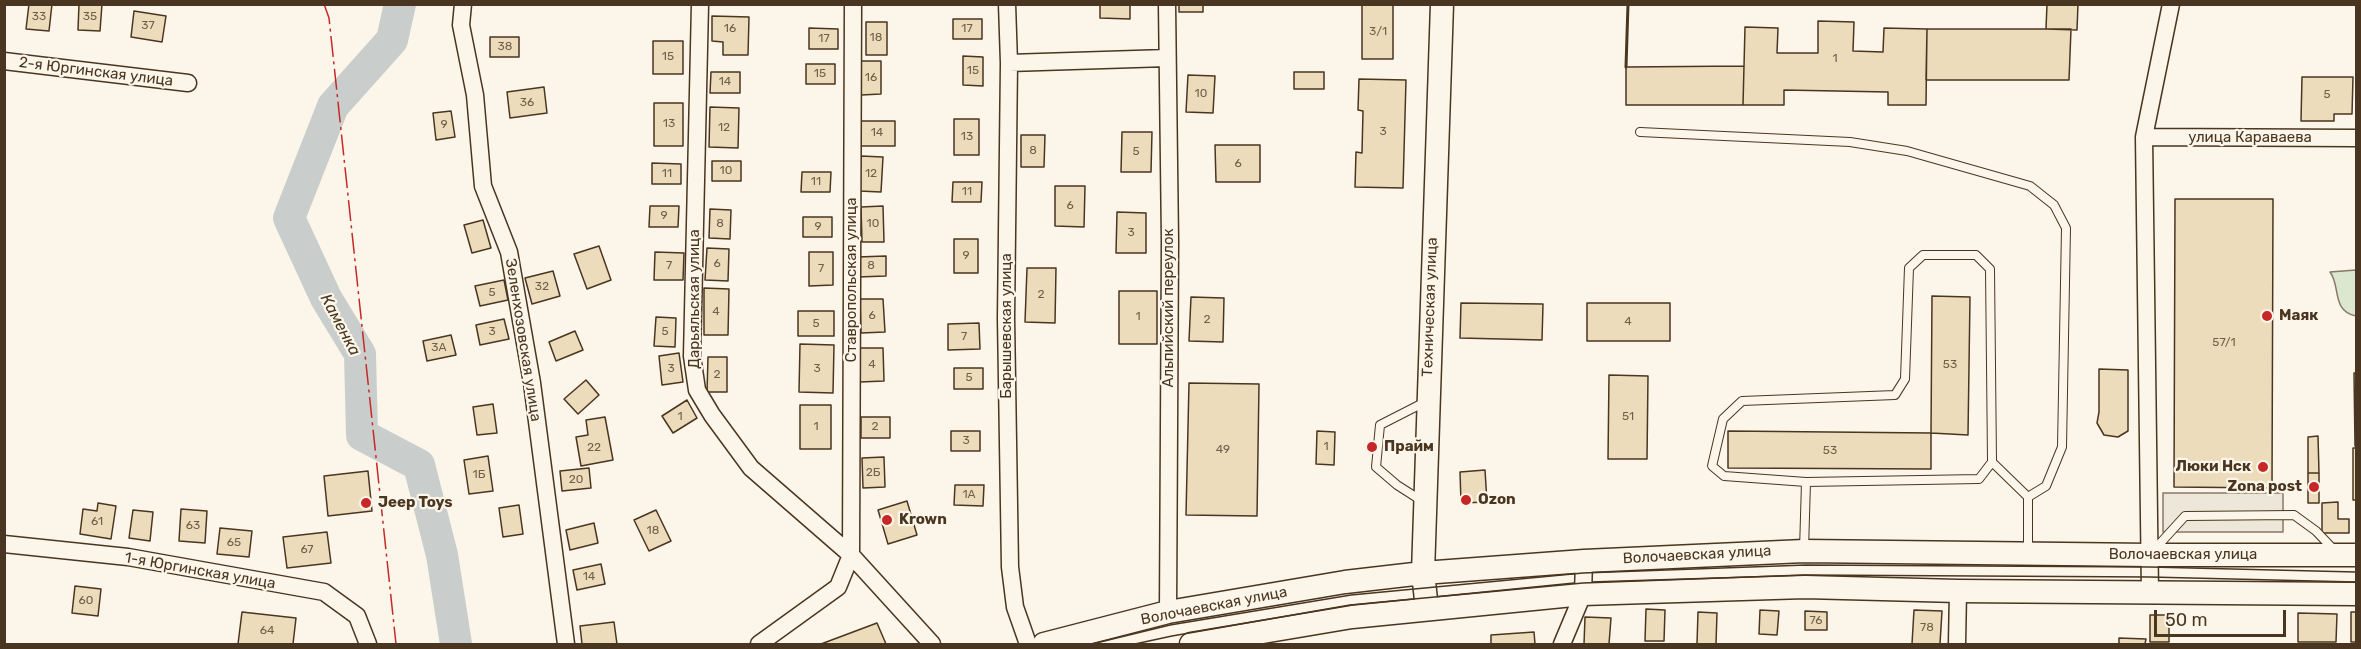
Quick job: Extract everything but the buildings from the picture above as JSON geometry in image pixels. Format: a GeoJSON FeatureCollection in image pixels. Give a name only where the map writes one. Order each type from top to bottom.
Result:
{"type":"FeatureCollection","features":[{"type":"Feature","properties":{"kind":"main road","name":"Техническая улица"},"geometry":{"type":"LineString","coordinates":[[1427,609],[1423,573],[1427,401],[1442,4]]}},
{"type":"Feature","properties":{"kind":"main road","name":"Волочаевская улица"},"geometry":{"type":"LineString","coordinates":[[1044,645],[1168,612],[1345,582],[1423,573],[1584,561],[1803,550],[2028,554],[2348,555]]}},
{"type":"Feature","properties":{"kind":"main road"},"geometry":{"type":"LineString","coordinates":[[1191,645],[1352,617],[1583,594],[1805,587],[1958,591],[2356,594]]}},
{"type":"Feature","properties":{"kind":"street","name":"Зеленхозовская улица"},"geometry":{"type":"LineString","coordinates":[[463,4],[461,25],[475,95],[483,186],[509,252],[532,383],[566,645]]}},
{"type":"Feature","properties":{"kind":"street","name":"Дарьяльская улица"},"geometry":{"type":"LineString","coordinates":[[700,4],[692,356],[697,390],[712,415],[751,468],[851,555],[932,645]]}},
{"type":"Feature","properties":{"kind":"street","name":"Ставропольская улица"},"geometry":{"type":"LineString","coordinates":[[851,555],[853,4]]}},
{"type":"Feature","properties":{"kind":"street","name":"Барышевская улица"},"geometry":{"type":"LineString","coordinates":[[1007,4],[1009,63],[1006,318],[1010,567],[1015,607],[1028,645]]}},
{"type":"Feature","properties":{"kind":"street","name":"Альпийский переулок"},"geometry":{"type":"LineString","coordinates":[[1167,4],[1170,242],[1168,612]]}},
{"type":"Feature","properties":{"kind":"street"},"geometry":{"type":"LineString","coordinates":[[2150,593],[2144,137],[2171,4]]}},
{"type":"Feature","properties":{"kind":"street"},"geometry":{"type":"LineString","coordinates":[[1009,63],[1167,58]]}},
{"type":"Feature","properties":{"kind":"street","name":"2-я Юргинская улица"},"geometry":{"type":"LineString","coordinates":[[4,61],[188,83]]}},
{"type":"Feature","properties":{"kind":"street","name":"улица Караваева"},"geometry":{"type":"LineString","coordinates":[[2144,137],[2356,138]]}},
{"type":"Feature","properties":{"kind":"street","name":"1-я Юргинская улица"},"geometry":{"type":"LineString","coordinates":[[4,544],[128,558],[324,592],[357,616],[368,645]]}},
{"type":"Feature","properties":{"kind":"street"},"geometry":{"type":"LineString","coordinates":[[759,645],[838,587],[851,555]]}},
{"type":"Feature","properties":{"kind":"street"},"geometry":{"type":"LineString","coordinates":[[1562,645],[1583,594],[1584,561]]}},
{"type":"Feature","properties":{"kind":"street"},"geometry":{"type":"LineString","coordinates":[[1957,645],[1958,591]]}},
{"type":"Feature","properties":{"kind":"lane"},"geometry":{"type":"LineString","coordinates":[[1640,132],[1850,142],[1907,151],[2030,186],[2054,205],[2066,228],[2061,447],[2046,486],[2028,497]]}},
{"type":"Feature","properties":{"kind":"lane"},"geometry":{"type":"LineString","coordinates":[[1923,255],[1976,255],[1990,269],[1992,462],[1979,479],[1806,482],[1724,476],[1713,466],[1723,419],[1742,401],[1895,394],[1905,379],[1909,268],[1923,255]]}},
{"type":"Feature","properties":{"kind":"lane"},"geometry":{"type":"LineString","coordinates":[[1426,503],[1397,485],[1376,467],[1380,425],[1427,401]]}},
{"type":"Feature","properties":{"kind":"lane"},"geometry":{"type":"LineString","coordinates":[[1992,462],[2028,497],[2028,554]]}},
{"type":"Feature","properties":{"kind":"lane"},"geometry":{"type":"LineString","coordinates":[[1803,550],[1806,482]]}},
{"type":"Feature","properties":{"kind":"lane"},"geometry":{"type":"LineString","coordinates":[[2150,555],[2185,516],[2294,515],[2348,555]]}},
{"type":"Feature","properties":{"kind":"green space"},"geometry":{"type":"Polygon","coordinates":[[[2356,270],[2356,316],[2348,313],[2340,304],[2330,272],[2356,270]]]}},
{"type":"Feature","properties":{"kind":"shaded area"},"geometry":{"type":"Polygon","coordinates":[[[2163,493],[2283,493],[2283,532],[2163,532],[2163,493]]]}},
{"type":"Feature","properties":{"kind":"waterway","name":"Каменка"},"geometry":{"type":"LineString","coordinates":[[400,4],[392,40],[333,106],[289,218],[326,298],[360,354],[362,435],[419,465],[442,555],[456,644]]}},
{"type":"Feature","properties":{"kind":"tram line"},"geometry":{"type":"LineString","coordinates":[[1092,644],[1170,625],[1351,595],[1583,573],[1806,565],[2150,567],[2356,572]]}},
{"type":"Feature","properties":{"kind":"tram line"},"geometry":{"type":"LineString","coordinates":[[1135,644],[1350,605],[1583,583],[1804,575],[2150,577],[2356,582]]}},
{"type":"Feature","properties":{"kind":"wall"},"geometry":{"type":"LineString","coordinates":[[1626,67],[1628,4]]}},
{"type":"Feature","properties":{"kind":"power"},"geometry":{"type":"LineString","coordinates":[[324,4],[329,18],[396,644]]}},
{"type":"Feature","properties":{"kind":"place","name":"Маяк"},"geometry":{"type":"Point","coordinates":[2267,316]}},
{"type":"Feature","properties":{"kind":"place","name":"Прайм"},"geometry":{"type":"Point","coordinates":[1372,447]}},
{"type":"Feature","properties":{"kind":"place","name":"Люки Нск"},"geometry":{"type":"Point","coordinates":[2263,467]}},
{"type":"Feature","properties":{"kind":"place","name":"Zona post"},"geometry":{"type":"Point","coordinates":[2314,487]}},
{"type":"Feature","properties":{"kind":"place","name":"Ozon"},"geometry":{"type":"Point","coordinates":[1466,500]}},
{"type":"Feature","properties":{"kind":"place","name":"Jeep Toys"},"geometry":{"type":"Point","coordinates":[366,503]}},
{"type":"Feature","properties":{"kind":"place","name":"Krown"},"geometry":{"type":"Point","coordinates":[887,520]}}]}
